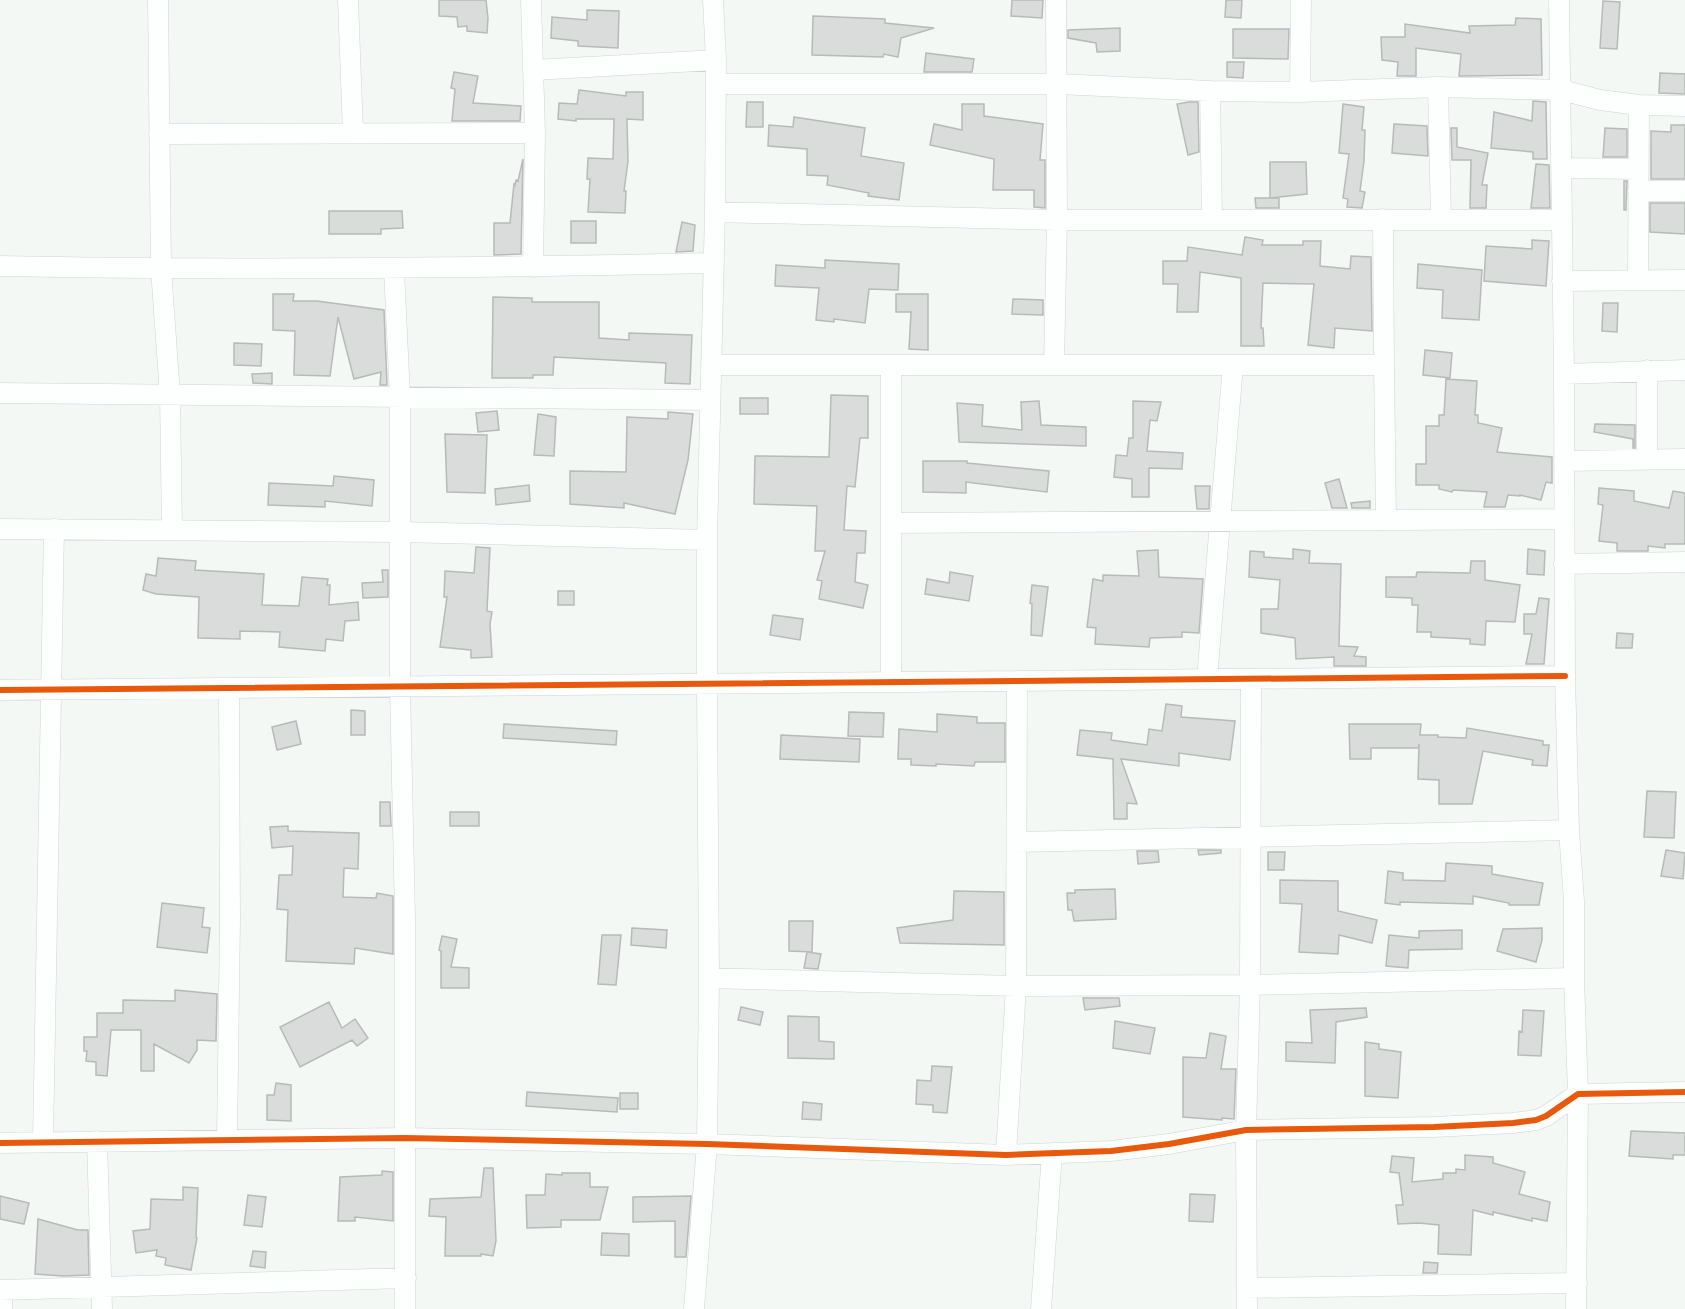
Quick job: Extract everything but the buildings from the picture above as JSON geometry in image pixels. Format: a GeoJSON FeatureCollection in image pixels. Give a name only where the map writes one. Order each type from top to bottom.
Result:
{"type":"FeatureCollection","features":[{"type":"Feature","properties":{"kind":"street"},"geometry":{"type":"LineString","coordinates":[[158,0],[161,269],[170,395],[172,530]]}},
{"type":"Feature","properties":{"kind":"street"},"geometry":{"type":"LineString","coordinates":[[348,0],[353,133]]}},
{"type":"Feature","properties":{"kind":"street"},"geometry":{"type":"LineString","coordinates":[[531,0],[535,133],[533,267]]}},
{"type":"Feature","properties":{"kind":"street"},"geometry":{"type":"LineString","coordinates":[[694,1309],[707,1144],[709,978],[707,540],[716,84],[713,0]]}},
{"type":"Feature","properties":{"kind":"street"},"geometry":{"type":"LineString","coordinates":[[1054,365],[1058,84],[1056,0]]}},
{"type":"Feature","properties":{"kind":"street"},"geometry":{"type":"LineString","coordinates":[[1300,92],[1301,0]]}},
{"type":"Feature","properties":{"kind":"street"},"geometry":{"type":"LineString","coordinates":[[1559,0],[1562,90],[1565,676],[1569,830],[1574,901],[1578,1094],[1576,1309]]}},
{"type":"Feature","properties":{"kind":"street"},"geometry":{"type":"LineString","coordinates":[[533,70],[716,60]]}},
{"type":"Feature","properties":{"kind":"street"},"geometry":{"type":"LineString","coordinates":[[716,84],[1058,84],[1210,91],[1300,92],[1438,87],[1562,90],[1600,100],[1639,105],[1685,106]]}},
{"type":"Feature","properties":{"kind":"street"},"geometry":{"type":"LineString","coordinates":[[1438,87],[1441,220]]}},
{"type":"Feature","properties":{"kind":"street"},"geometry":{"type":"LineString","coordinates":[[1210,91],[1212,220]]}},
{"type":"Feature","properties":{"kind":"street"},"geometry":{"type":"LineString","coordinates":[[1638,280],[1639,105]]}},
{"type":"Feature","properties":{"kind":"street"},"geometry":{"type":"LineString","coordinates":[[159,134],[535,133]]}},
{"type":"Feature","properties":{"kind":"street"},"geometry":{"type":"LineString","coordinates":[[1561,168],[1638,169]]}},
{"type":"Feature","properties":{"kind":"street"},"geometry":{"type":"LineString","coordinates":[[1638,190],[1685,190]]}},
{"type":"Feature","properties":{"kind":"street"},"geometry":{"type":"LineString","coordinates":[[715,212],[1057,220],[1562,220]]}},
{"type":"Feature","properties":{"kind":"street"},"geometry":{"type":"LineString","coordinates":[[1383,219],[1386,520]]}},
{"type":"Feature","properties":{"kind":"street"},"geometry":{"type":"LineString","coordinates":[[0,266],[394,269],[714,264]]}},
{"type":"Feature","properties":{"kind":"street"},"geometry":{"type":"LineString","coordinates":[[394,269],[400,397],[400,687],[405,918],[405,1309]]}},
{"type":"Feature","properties":{"kind":"street"},"geometry":{"type":"LineString","coordinates":[[1562,281],[1685,279]]}},
{"type":"Feature","properties":{"kind":"street"},"geometry":{"type":"LineString","coordinates":[[711,365],[1384,365]]}},
{"type":"Feature","properties":{"kind":"street"},"geometry":{"type":"LineString","coordinates":[[891,365],[891,682]]}},
{"type":"Feature","properties":{"kind":"street"},"geometry":{"type":"LineString","coordinates":[[1207,679],[1233,365]]}},
{"type":"Feature","properties":{"kind":"street"},"geometry":{"type":"LineString","coordinates":[[1647,370],[1647,460]]}},
{"type":"Feature","properties":{"kind":"street"},"geometry":{"type":"LineString","coordinates":[[1564,374],[1685,370]]}},
{"type":"Feature","properties":{"kind":"street"},"geometry":{"type":"LineString","coordinates":[[0,393],[710,400]]}},
{"type":"Feature","properties":{"kind":"street"},"geometry":{"type":"LineString","coordinates":[[1564,461],[1685,459]]}},
{"type":"Feature","properties":{"kind":"street"},"geometry":{"type":"LineString","coordinates":[[891,523],[1564,519]]}},
{"type":"Feature","properties":{"kind":"street"},"geometry":{"type":"LineString","coordinates":[[0,529],[400,532],[707,540]]}},
{"type":"Feature","properties":{"kind":"street"},"geometry":{"type":"LineString","coordinates":[[43,1142],[54,529]]}},
{"type":"Feature","properties":{"kind":"street"},"geometry":{"type":"LineString","coordinates":[[1564,564],[1685,562]]}},
{"type":"Feature","properties":{"kind":"street"},"geometry":{"type":"LineString","coordinates":[[0,690],[1565,676]]}},
{"type":"Feature","properties":{"kind":"street"},"geometry":{"type":"LineString","coordinates":[[1247,1309],[1246,1130],[1250,985],[1251,679]]}},
{"type":"Feature","properties":{"kind":"street"},"geometry":{"type":"LineString","coordinates":[[1006,1155],[1016,986],[1017,681]]}},
{"type":"Feature","properties":{"kind":"street"},"geometry":{"type":"LineString","coordinates":[[227,1139],[230,931],[229,688]]}},
{"type":"Feature","properties":{"kind":"street"},"geometry":{"type":"LineString","coordinates":[[1017,842],[1569,830]]}},
{"type":"Feature","properties":{"kind":"street"},"geometry":{"type":"LineString","coordinates":[[709,978],[1016,986],[1250,985],[1574,978]]}},
{"type":"Feature","properties":{"kind":"street"},"geometry":{"type":"LineString","coordinates":[[0,1143],[405,1137],[707,1144],[1006,1155],[1110,1151],[1169,1144],[1246,1130],[1434,1127],[1513,1123],[1536,1120],[1546,1116],[1578,1094],[1685,1092]]}},
{"type":"Feature","properties":{"kind":"street"},"geometry":{"type":"LineString","coordinates":[[97,1142],[102,1309]]}},
{"type":"Feature","properties":{"kind":"street"},"geometry":{"type":"LineString","coordinates":[[1041,1309],[1052,1153]]}},
{"type":"Feature","properties":{"kind":"street"},"geometry":{"type":"LineString","coordinates":[[1,1296],[102,1288],[406,1278]]}},
{"type":"Feature","properties":{"kind":"street"},"geometry":{"type":"LineString","coordinates":[[1247,1288],[1576,1284]]}},
{"type":"Feature","properties":{"kind":"cycle path"},"geometry":{"type":"LineString","coordinates":[[0,690],[1565,676]]}},
{"type":"Feature","properties":{"kind":"cycle path"},"geometry":{"type":"LineString","coordinates":[[0,1143],[405,1138],[707,1144],[1006,1155],[1111,1151],[1169,1144],[1246,1130],[1434,1127],[1513,1123],[1536,1120],[1546,1116],[1578,1094],[1685,1092]]}}]}
